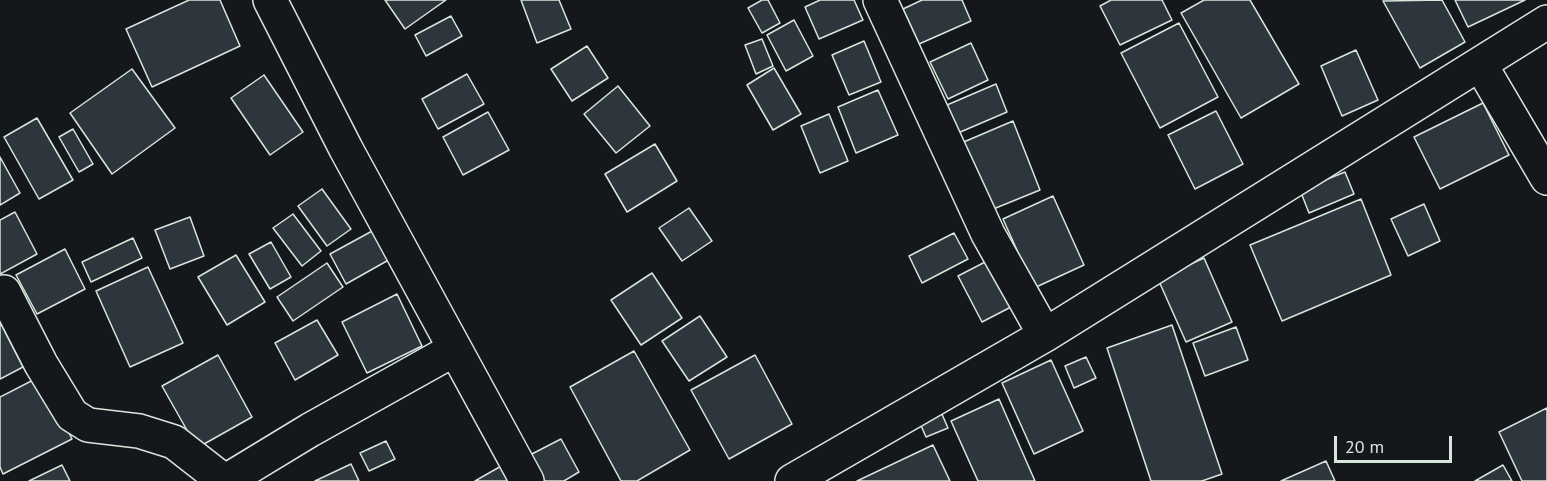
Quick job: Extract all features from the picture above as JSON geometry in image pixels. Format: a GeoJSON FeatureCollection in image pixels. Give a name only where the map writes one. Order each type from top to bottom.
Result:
{"type":"FeatureCollection","features":[{"type":"Feature","properties":{"kind":"street"},"geometry":{"type":"LineString","coordinates":[[270,0],[346,149],[527,481]]}},
{"type":"Feature","properties":{"kind":"street"},"geometry":{"type":"LineString","coordinates":[[880,0],[988,234],[1045,334]]}},
{"type":"Feature","properties":{"kind":"street"},"geometry":{"type":"LineString","coordinates":[[792,481],[1045,334],[1547,22]]}},
{"type":"Feature","properties":{"kind":"street"},"geometry":{"type":"LineString","coordinates":[[1480,64],[1547,178]]}},
{"type":"Feature","properties":{"kind":"street"},"geometry":{"type":"LineString","coordinates":[[4,292],[41,364],[72,415],[88,425],[139,431],[174,442],[225,481],[310,430],[455,349]]}},
{"type":"Feature","properties":{"kind":"building"},"geometry":{"type":"Polygon","coordinates":[[[189,0],[220,0],[240,46],[152,87],[126,29],[189,0]]]}},
{"type":"Feature","properties":{"kind":"building"},"geometry":{"type":"Polygon","coordinates":[[[385,0],[446,0],[405,29],[385,0]]]}},
{"type":"Feature","properties":{"kind":"building"},"geometry":{"type":"Polygon","coordinates":[[[521,0],[559,0],[571,29],[537,43],[521,0]]]}},
{"type":"Feature","properties":{"kind":"building"},"geometry":{"type":"Polygon","coordinates":[[[762,0],[768,0],[780,23],[762,33],[748,8],[762,0]]]}},
{"type":"Feature","properties":{"kind":"building"},"geometry":{"type":"Polygon","coordinates":[[[820,0],[854,0],[863,20],[819,39],[805,7],[820,0]]]}},
{"type":"Feature","properties":{"kind":"building"},"geometry":{"type":"Polygon","coordinates":[[[922,0],[962,0],[971,21],[919,44],[903,9],[922,0]]]}},
{"type":"Feature","properties":{"kind":"building"},"geometry":{"type":"Polygon","coordinates":[[[1111,0],[1162,0],[1172,20],[1120,45],[1100,6],[1111,0]]]}},
{"type":"Feature","properties":{"kind":"building"},"geometry":{"type":"Polygon","coordinates":[[[1204,0],[1250,0],[1299,84],[1241,118],[1181,13],[1204,0]]]}},
{"type":"Feature","properties":{"kind":"building"},"geometry":{"type":"Polygon","coordinates":[[[1442,0],[1465,42],[1420,68],[1383,1],[1442,0]]]}},
{"type":"Feature","properties":{"kind":"building"},"geometry":{"type":"Polygon","coordinates":[[[1455,0],[1525,0],[1468,27],[1455,0]]]}},
{"type":"Feature","properties":{"kind":"building"},"geometry":{"type":"Polygon","coordinates":[[[451,16],[462,36],[426,56],[415,35],[451,16]]]}},
{"type":"Feature","properties":{"kind":"building"},"geometry":{"type":"Polygon","coordinates":[[[794,20],[813,56],[786,71],[767,35],[794,20]]]}},
{"type":"Feature","properties":{"kind":"building"},"geometry":{"type":"Polygon","coordinates":[[[1179,23],[1218,97],[1160,128],[1121,53],[1179,23]]]}},
{"type":"Feature","properties":{"kind":"building"},"geometry":{"type":"Polygon","coordinates":[[[762,39],[773,66],[756,74],[745,45],[762,39]]]}},
{"type":"Feature","properties":{"kind":"building"},"geometry":{"type":"Polygon","coordinates":[[[864,41],[881,82],[849,95],[832,55],[864,41]]]}},
{"type":"Feature","properties":{"kind":"building"},"geometry":{"type":"Polygon","coordinates":[[[971,43],[988,80],[948,99],[930,62],[971,43]]]}},
{"type":"Feature","properties":{"kind":"building"},"geometry":{"type":"Polygon","coordinates":[[[587,46],[608,78],[572,101],[551,69],[587,46]]]}},
{"type":"Feature","properties":{"kind":"building"},"geometry":{"type":"Polygon","coordinates":[[[1356,50],[1378,100],[1342,116],[1321,66],[1356,50]]]}},
{"type":"Feature","properties":{"kind":"building"},"geometry":{"type":"Polygon","coordinates":[[[774,68],[801,114],[773,130],[747,85],[774,68]]]}},
{"type":"Feature","properties":{"kind":"building"},"geometry":{"type":"Polygon","coordinates":[[[132,69],[175,128],[112,174],[70,113],[132,69]]]}},
{"type":"Feature","properties":{"kind":"building"},"geometry":{"type":"Polygon","coordinates":[[[467,74],[484,104],[438,129],[422,99],[467,74]]]}},
{"type":"Feature","properties":{"kind":"building"},"geometry":{"type":"Polygon","coordinates":[[[264,75],[303,132],[270,155],[231,98],[264,75]]]}},
{"type":"Feature","properties":{"kind":"building"},"geometry":{"type":"Polygon","coordinates":[[[996,84],[1007,112],[958,133],[947,105],[996,84]]]}},
{"type":"Feature","properties":{"kind":"building"},"geometry":{"type":"Polygon","coordinates":[[[618,86],[650,126],[616,153],[584,114],[618,86]]]}},
{"type":"Feature","properties":{"kind":"building"},"geometry":{"type":"Polygon","coordinates":[[[878,90],[898,135],[856,153],[838,107],[878,90]]]}},
{"type":"Feature","properties":{"kind":"building"},"geometry":{"type":"Polygon","coordinates":[[[1483,103],[1509,155],[1440,189],[1414,137],[1483,103]]]}},
{"type":"Feature","properties":{"kind":"building"},"geometry":{"type":"Polygon","coordinates":[[[1216,111],[1243,164],[1195,189],[1168,135],[1216,111]]]}},
{"type":"Feature","properties":{"kind":"building"},"geometry":{"type":"Polygon","coordinates":[[[488,112],[509,150],[463,175],[443,137],[488,112]]]}},
{"type":"Feature","properties":{"kind":"building"},"geometry":{"type":"Polygon","coordinates":[[[829,114],[848,161],[820,173],[801,126],[829,114]]]}},
{"type":"Feature","properties":{"kind":"building"},"geometry":{"type":"Polygon","coordinates":[[[37,118],[73,180],[39,199],[4,137],[37,118]]]}},
{"type":"Feature","properties":{"kind":"building"},"geometry":{"type":"Polygon","coordinates":[[[1013,121],[1040,190],[986,212],[959,144],[1013,121]]]}},
{"type":"Feature","properties":{"kind":"building"},"geometry":{"type":"Polygon","coordinates":[[[73,129],[93,164],[79,172],[59,137],[73,129]]]}},
{"type":"Feature","properties":{"kind":"building"},"geometry":{"type":"Polygon","coordinates":[[[655,144],[677,181],[627,212],[605,174],[655,144]]]}},
{"type":"Feature","properties":{"kind":"building"},"geometry":{"type":"Polygon","coordinates":[[[0,157],[20,193],[0,205],[0,157]]]}},
{"type":"Feature","properties":{"kind":"building"},"geometry":{"type":"Polygon","coordinates":[[[1345,172],[1354,194],[1309,213],[1300,190],[1345,172]]]}},
{"type":"Feature","properties":{"kind":"building"},"geometry":{"type":"Polygon","coordinates":[[[322,189],[351,229],[327,246],[298,206],[322,189]]]}},
{"type":"Feature","properties":{"kind":"building"},"geometry":{"type":"Polygon","coordinates":[[[1053,196],[1084,265],[1034,288],[1003,219],[1053,196]]]}},
{"type":"Feature","properties":{"kind":"building"},"geometry":{"type":"Polygon","coordinates":[[[1361,199],[1391,275],[1282,321],[1250,245],[1361,199]]]}},
{"type":"Feature","properties":{"kind":"building"},"geometry":{"type":"Polygon","coordinates":[[[1424,204],[1440,241],[1408,256],[1391,219],[1424,204]]]}},
{"type":"Feature","properties":{"kind":"building"},"geometry":{"type":"Polygon","coordinates":[[[689,208],[712,241],[682,261],[659,228],[689,208]]]}},
{"type":"Feature","properties":{"kind":"building"},"geometry":{"type":"Polygon","coordinates":[[[15,212],[37,254],[0,274],[0,220],[15,212]]]}},
{"type":"Feature","properties":{"kind":"building"},"geometry":{"type":"Polygon","coordinates":[[[293,214],[321,251],[302,266],[273,228],[293,214]]]}},
{"type":"Feature","properties":{"kind":"building"},"geometry":{"type":"Polygon","coordinates":[[[190,217],[204,256],[170,269],[155,230],[190,217]]]}},
{"type":"Feature","properties":{"kind":"building"},"geometry":{"type":"Polygon","coordinates":[[[385,224],[401,253],[346,284],[330,254],[385,224]]]}},
{"type":"Feature","properties":{"kind":"building"},"geometry":{"type":"Polygon","coordinates":[[[954,233],[968,259],[922,283],[909,256],[954,233]]]}},
{"type":"Feature","properties":{"kind":"building"},"geometry":{"type":"Polygon","coordinates":[[[133,238],[142,258],[91,282],[82,262],[133,238]]]}},
{"type":"Feature","properties":{"kind":"building"},"geometry":{"type":"Polygon","coordinates":[[[271,242],[291,277],[270,289],[249,254],[271,242]]]}},
{"type":"Feature","properties":{"kind":"building"},"geometry":{"type":"Polygon","coordinates":[[[65,249],[85,289],[37,314],[16,275],[65,249]]]}},
{"type":"Feature","properties":{"kind":"building"},"geometry":{"type":"Polygon","coordinates":[[[236,255],[265,302],[227,325],[198,277],[236,255]]]}},
{"type":"Feature","properties":{"kind":"building"},"geometry":{"type":"Polygon","coordinates":[[[1204,258],[1232,322],[1186,342],[1158,279],[1204,258]]]}},
{"type":"Feature","properties":{"kind":"building"},"geometry":{"type":"Polygon","coordinates":[[[987,261],[1011,307],[982,322],[958,276],[987,261]]]}},
{"type":"Feature","properties":{"kind":"building"},"geometry":{"type":"Polygon","coordinates":[[[327,263],[343,287],[293,321],[277,297],[327,263]]]}},
{"type":"Feature","properties":{"kind":"building"},"geometry":{"type":"Polygon","coordinates":[[[148,267],[183,343],[130,367],[96,291],[148,267]]]}},
{"type":"Feature","properties":{"kind":"building"},"geometry":{"type":"Polygon","coordinates":[[[652,273],[682,318],[641,345],[611,300],[652,273]]]}},
{"type":"Feature","properties":{"kind":"building"},"geometry":{"type":"Polygon","coordinates":[[[397,294],[422,346],[367,373],[342,322],[397,294]]]}},
{"type":"Feature","properties":{"kind":"building"},"geometry":{"type":"Polygon","coordinates":[[[700,316],[727,357],[689,381],[662,341],[700,316]]]}},
{"type":"Feature","properties":{"kind":"building"},"geometry":{"type":"Polygon","coordinates":[[[317,320],[338,355],[295,380],[275,343],[317,320]]]}},
{"type":"Feature","properties":{"kind":"building"},"geometry":{"type":"Polygon","coordinates":[[[0,325],[23,367],[0,379],[0,325]]]}},
{"type":"Feature","properties":{"kind":"building"},"geometry":{"type":"Polygon","coordinates":[[[1172,325],[1222,474],[1202,481],[1151,481],[1107,348],[1172,325]]]}},
{"type":"Feature","properties":{"kind":"building"},"geometry":{"type":"Polygon","coordinates":[[[1236,327],[1248,360],[1205,376],[1193,343],[1236,327]]]}},
{"type":"Feature","properties":{"kind":"building"},"geometry":{"type":"Polygon","coordinates":[[[634,351],[690,450],[637,481],[621,481],[570,387],[634,351]]]}},
{"type":"Feature","properties":{"kind":"building"},"geometry":{"type":"Polygon","coordinates":[[[218,355],[252,417],[197,448],[162,386],[218,355]]]}},
{"type":"Feature","properties":{"kind":"building"},"geometry":{"type":"Polygon","coordinates":[[[755,355],[792,424],[729,459],[691,390],[755,355]]]}},
{"type":"Feature","properties":{"kind":"building"},"geometry":{"type":"Polygon","coordinates":[[[1086,357],[1096,378],[1074,388],[1065,366],[1086,357]]]}},
{"type":"Feature","properties":{"kind":"building"},"geometry":{"type":"Polygon","coordinates":[[[1051,360],[1083,431],[1034,454],[1002,383],[1051,360]]]}},
{"type":"Feature","properties":{"kind":"building"},"geometry":{"type":"Polygon","coordinates":[[[41,376],[72,439],[3,474],[0,467],[0,397],[41,376]]]}},
{"type":"Feature","properties":{"kind":"building"},"geometry":{"type":"Polygon","coordinates":[[[999,399],[1035,481],[978,481],[951,421],[999,399]]]}},
{"type":"Feature","properties":{"kind":"building"},"geometry":{"type":"Polygon","coordinates":[[[938,405],[948,428],[926,437],[916,414],[938,405]]]}},
{"type":"Feature","properties":{"kind":"building"},"geometry":{"type":"Polygon","coordinates":[[[1547,408],[1547,481],[1522,481],[1499,432],[1547,408]]]}},
{"type":"Feature","properties":{"kind":"building"},"geometry":{"type":"Polygon","coordinates":[[[561,439],[579,472],[564,481],[538,481],[526,457],[561,439]]]}},
{"type":"Feature","properties":{"kind":"building"},"geometry":{"type":"Polygon","coordinates":[[[386,441],[395,459],[369,471],[360,453],[386,441]]]}},
{"type":"Feature","properties":{"kind":"building"},"geometry":{"type":"Polygon","coordinates":[[[933,445],[950,481],[857,481],[933,445]]]}},
{"type":"Feature","properties":{"kind":"building"},"geometry":{"type":"Polygon","coordinates":[[[510,461],[522,481],[475,481],[510,461]]]}},
{"type":"Feature","properties":{"kind":"building"},"geometry":{"type":"Polygon","coordinates":[[[1326,461],[1335,481],[1281,481],[1326,461]]]}},
{"type":"Feature","properties":{"kind":"building"},"geometry":{"type":"Polygon","coordinates":[[[351,464],[359,481],[315,481],[351,464]]]}},
{"type":"Feature","properties":{"kind":"building"},"geometry":{"type":"Polygon","coordinates":[[[62,465],[70,481],[29,481],[62,465]]]}},
{"type":"Feature","properties":{"kind":"building"},"geometry":{"type":"Polygon","coordinates":[[[1503,465],[1512,481],[1475,481],[1503,465]]]}}]}
